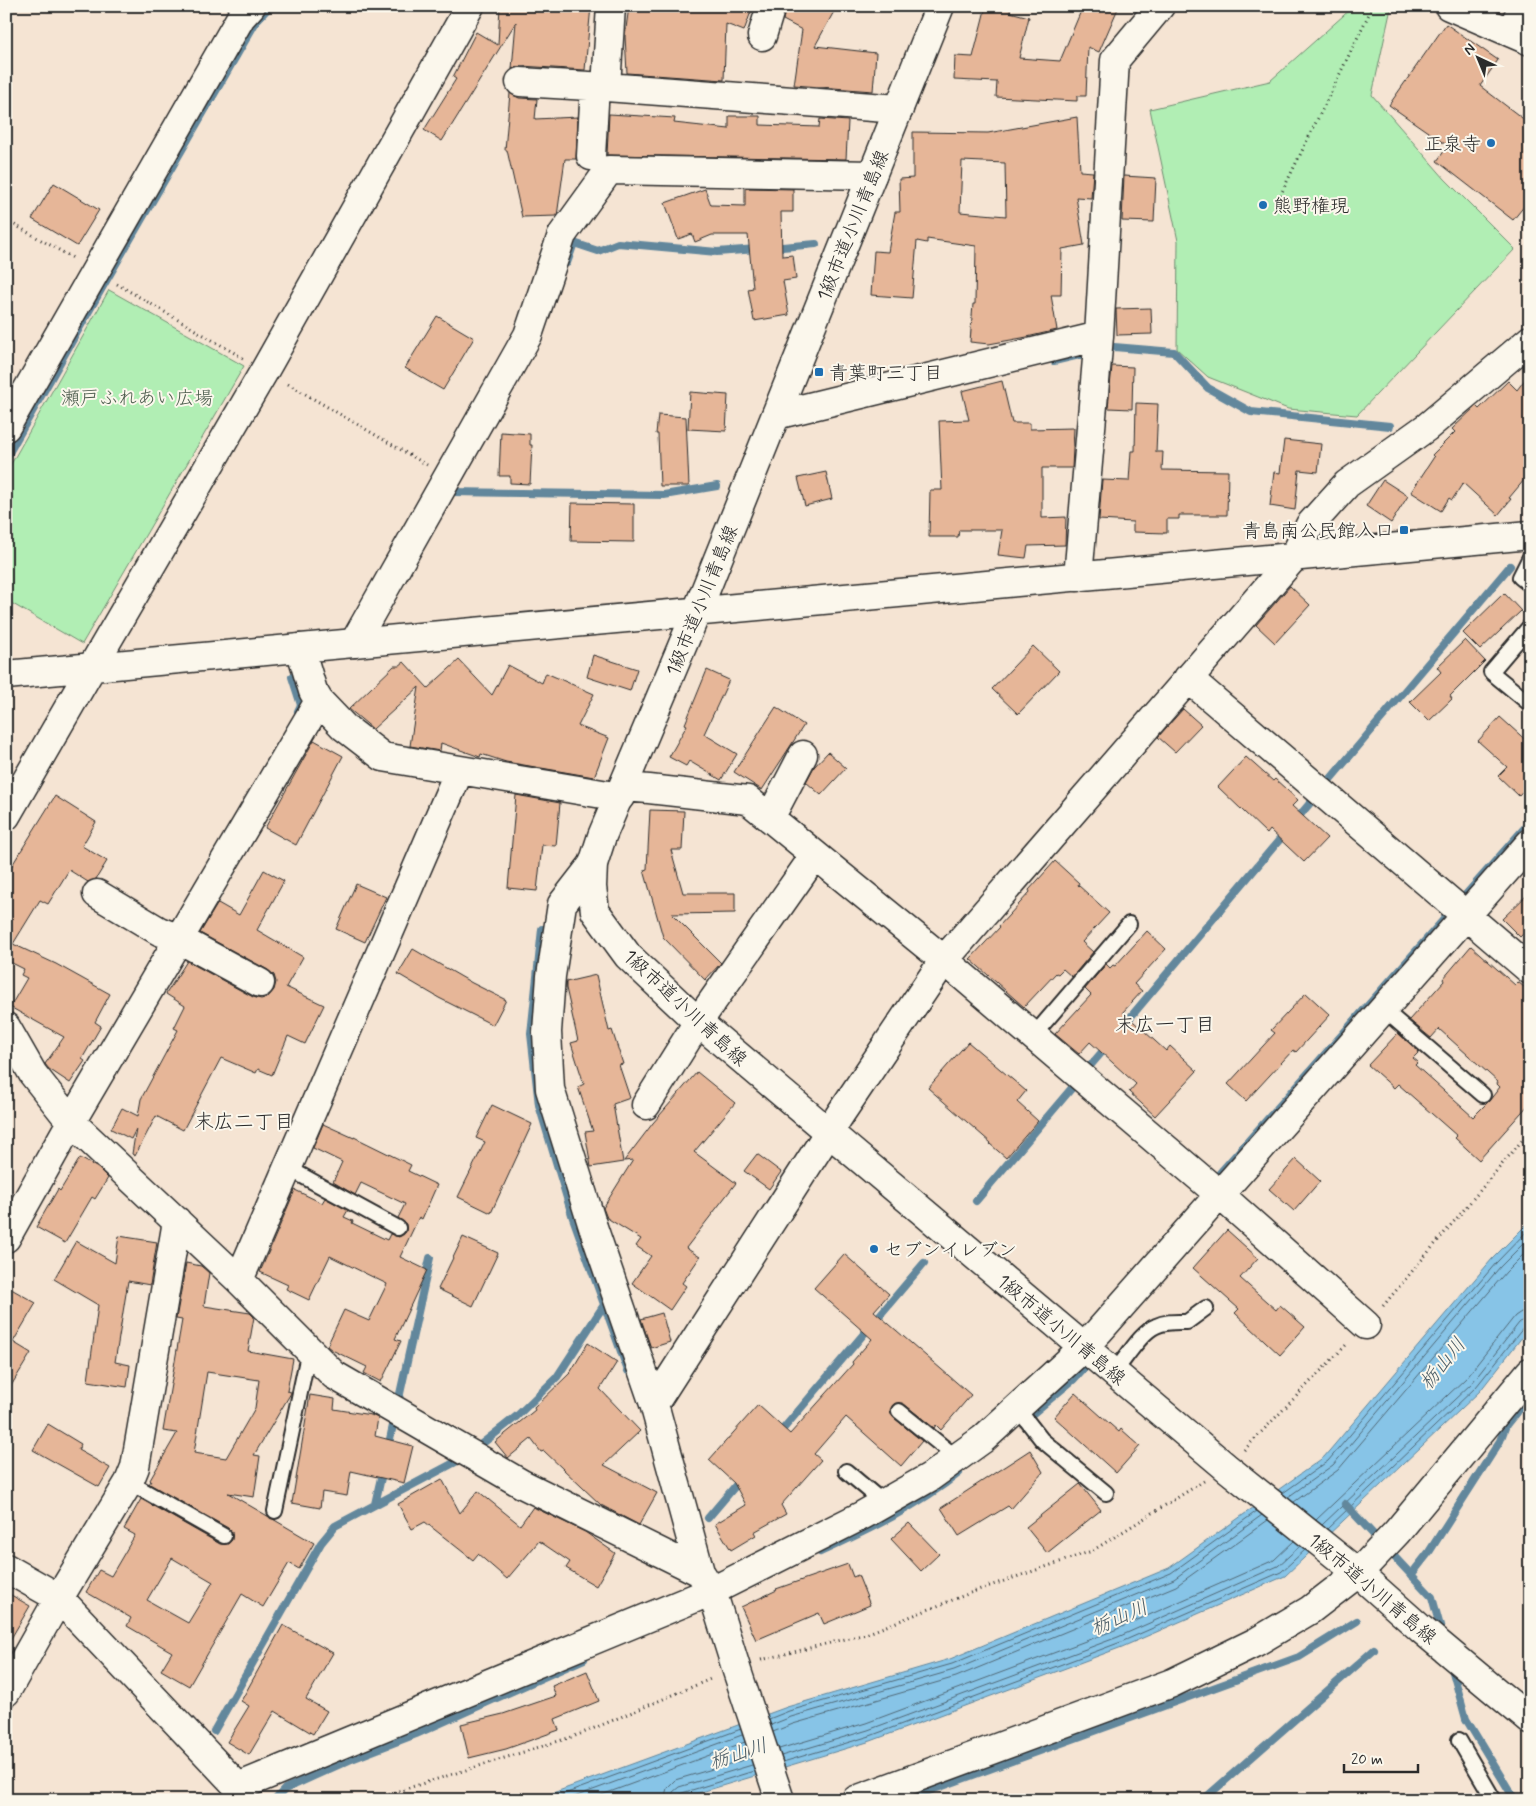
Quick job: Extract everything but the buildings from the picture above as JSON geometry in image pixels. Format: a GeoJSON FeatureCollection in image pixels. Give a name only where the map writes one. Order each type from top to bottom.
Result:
{"type":"FeatureCollection","features":[{"type":"Feature","properties":{"kind":"street"},"geometry":{"type":"LineString","coordinates":[[6,427],[241,17],[251,6]]}},
{"type":"Feature","properties":{"kind":"street"},"geometry":{"type":"LineString","coordinates":[[6,816],[266,368],[470,6]]}},
{"type":"Feature","properties":{"kind":"street"},"geometry":{"type":"LineString","coordinates":[[591,156],[611,6]]}},
{"type":"Feature","properties":{"kind":"street"},"geometry":{"type":"LineString","coordinates":[[762,36],[771,6]]}},
{"type":"Feature","properties":{"kind":"street","name":"1級市道小川青島線"},"geometry":{"type":"LineString","coordinates":[[940,6],[697,611],[602,836],[593,864],[592,887],[595,911],[628,956],[698,1022],[828,1134],[1225,1466],[1358,1563],[1421,1629],[1530,1720]]}},
{"type":"Feature","properties":{"kind":"street"},"geometry":{"type":"LineString","coordinates":[[1078,576],[1099,336],[1115,60],[1160,6]]}},
{"type":"Feature","properties":{"kind":"street"},"geometry":{"type":"LineString","coordinates":[[1449,6],[1520,36],[1523,6]]}},
{"type":"Feature","properties":{"kind":"street"},"geometry":{"type":"LineString","coordinates":[[520,82],[899,109]]}},
{"type":"Feature","properties":{"kind":"street"},"geometry":{"type":"LineString","coordinates":[[354,642],[528,335],[562,235],[609,170],[872,175]]}},
{"type":"Feature","properties":{"kind":"street"},"geometry":{"type":"LineString","coordinates":[[776,415],[1099,336]]}},
{"type":"Feature","properties":{"kind":"street"},"geometry":{"type":"LineString","coordinates":[[654,1404],[828,1134],[944,960],[1294,557],[1310,525],[1347,484],[1427,427],[1530,340]]}},
{"type":"Feature","properties":{"kind":"street"},"geometry":{"type":"LineString","coordinates":[[6,675],[1530,535]]}},
{"type":"Feature","properties":{"kind":"street"},"geometry":{"type":"LineString","coordinates":[[300,648],[313,691],[319,700],[344,727],[383,757],[459,771],[622,792],[748,800],[1034,1036],[1227,1201],[1366,1325]]}},
{"type":"Feature","properties":{"kind":"street"},"geometry":{"type":"LineString","coordinates":[[1188,678],[1530,970]]}},
{"type":"Feature","properties":{"kind":"street"},"geometry":{"type":"LineString","coordinates":[[6,1238],[64,1112],[319,700]]}},
{"type":"Feature","properties":{"kind":"street"},"geometry":{"type":"LineString","coordinates":[[770,818],[802,755]]}},
{"type":"Feature","properties":{"kind":"street"},"geometry":{"type":"LineString","coordinates":[[239,1280],[459,771]]}},
{"type":"Feature","properties":{"kind":"street"},"geometry":{"type":"LineString","coordinates":[[6,1568],[59,1598],[238,1793],[706,1581],[884,1503],[930,1477],[984,1439],[1084,1347],[1227,1201],[1383,1009],[1464,914],[1530,843]]}},
{"type":"Feature","properties":{"kind":"street"},"geometry":{"type":"LineString","coordinates":[[646,1105],[698,1022],[815,855]]}},
{"type":"Feature","properties":{"kind":"street"},"geometry":{"type":"LineString","coordinates":[[593,864],[562,904],[551,976],[547,1032],[550,1089],[593,1227],[654,1404],[706,1581],[780,1800]]}},
{"type":"Feature","properties":{"kind":"street"},"geometry":{"type":"LineString","coordinates":[[97,894],[260,983]]}},
{"type":"Feature","properties":{"kind":"street"},"geometry":{"type":"LineString","coordinates":[[6,1027],[33,1074],[64,1112],[334,1374],[522,1484],[706,1581]]}},
{"type":"Feature","properties":{"kind":"street"},"geometry":{"type":"LineString","coordinates":[[6,1692],[59,1598],[129,1482],[135,1467],[177,1221]]}},
{"type":"Feature","properties":{"kind":"street"},"geometry":{"type":"LineString","coordinates":[[856,1800],[1172,1683],[1256,1642],[1310,1610],[1358,1563],[1397,1532],[1530,1372]]}},
{"type":"Feature","properties":{"kind":"lane"},"geometry":{"type":"LineString","coordinates":[[1530,557],[1520,577],[1530,585]]}},
{"type":"Feature","properties":{"kind":"lane"},"geometry":{"type":"LineString","coordinates":[[1530,626],[1491,672],[1530,704]]}},
{"type":"Feature","properties":{"kind":"lane"},"geometry":{"type":"LineString","coordinates":[[1034,1036],[1129,924]]}},
{"type":"Feature","properties":{"kind":"lane"},"geometry":{"type":"LineString","coordinates":[[1383,1009],[1484,1095]]}},
{"type":"Feature","properties":{"kind":"lane"},"geometry":{"type":"LineString","coordinates":[[288,1168],[398,1228]]}},
{"type":"Feature","properties":{"kind":"lane"},"geometry":{"type":"LineString","coordinates":[[1114,1372],[1146,1333],[1155,1326],[1172,1322],[1187,1322],[1206,1308]]}},
{"type":"Feature","properties":{"kind":"lane"},"geometry":{"type":"LineString","coordinates":[[275,1511],[309,1350]]}},
{"type":"Feature","properties":{"kind":"lane"},"geometry":{"type":"LineString","coordinates":[[1017,1408],[1042,1440],[1106,1493]]}},
{"type":"Feature","properties":{"kind":"lane"},"geometry":{"type":"LineString","coordinates":[[899,1411],[956,1458]]}},
{"type":"Feature","properties":{"kind":"lane"},"geometry":{"type":"LineString","coordinates":[[846,1471],[884,1503]]}},
{"type":"Feature","properties":{"kind":"lane"},"geometry":{"type":"LineString","coordinates":[[129,1482],[224,1536]]}},
{"type":"Feature","properties":{"kind":"lane"},"geometry":{"type":"LineString","coordinates":[[1459,1740],[1494,1800]]}},
{"type":"Feature","properties":{"kind":"path"},"geometry":{"type":"LineString","coordinates":[[1278,200],[1373,6]]}},
{"type":"Feature","properties":{"kind":"path"},"geometry":{"type":"LineString","coordinates":[[6,220],[74,259]]}},
{"type":"Feature","properties":{"kind":"path"},"geometry":{"type":"LineString","coordinates":[[116,284],[244,358]]}},
{"type":"Feature","properties":{"kind":"path"},"geometry":{"type":"LineString","coordinates":[[286,383],[447,477]]}},
{"type":"Feature","properties":{"kind":"path"},"geometry":{"type":"LineString","coordinates":[[370,1800],[578,1735],[710,1678],[737,1671],[768,1658],[866,1634],[978,1590],[1092,1551],[1225,1466],[1366,1325],[1530,1130]]}},
{"type":"Feature","properties":{"kind":"green space"},"geometry":{"type":"Polygon","coordinates":[[[1353,7],[1391,8],[1372,95],[1445,179],[1515,249],[1357,415],[1288,409],[1208,377],[1177,349],[1178,241],[1150,109],[1270,81],[1353,7]]]}},
{"type":"Feature","properties":{"kind":"green space","name":"瀬戸ふれあい広場"},"geometry":{"type":"Polygon","coordinates":[[[109,290],[244,366],[82,644],[6,600],[6,473],[109,290]]]}},
{"type":"Feature","properties":{"kind":"water","name":"栃山川"},"geometry":{"type":"Polygon","coordinates":[[[1530,1221],[1530,1327],[1480,1391],[1285,1576],[1122,1647],[871,1741],[675,1800],[534,1800],[787,1707],[950,1659],[1169,1568],[1324,1457],[1492,1259],[1530,1221]]]}},
{"type":"Feature","properties":{"kind":"waterway"},"geometry":{"type":"LineString","coordinates":[[6,458],[257,20],[270,6]]}},
{"type":"Feature","properties":{"kind":"waterway"},"geometry":{"type":"LineString","coordinates":[[567,263],[574,243],[598,251],[618,243],[717,252],[757,249]]}},
{"type":"Feature","properties":{"kind":"waterway"},"geometry":{"type":"LineString","coordinates":[[771,248],[816,244]]}},
{"type":"Feature","properties":{"kind":"waterway"},"geometry":{"type":"LineString","coordinates":[[1103,350],[1114,347],[1174,352],[1208,388],[1251,412],[1390,426]]}},
{"type":"Feature","properties":{"kind":"waterway"},"geometry":{"type":"LineString","coordinates":[[1054,361],[1092,352]]}},
{"type":"Feature","properties":{"kind":"waterway"},"geometry":{"type":"LineString","coordinates":[[452,492],[664,495],[717,486]]}},
{"type":"Feature","properties":{"kind":"waterway"},"geometry":{"type":"LineString","coordinates":[[1295,821],[1510,566]]}},
{"type":"Feature","properties":{"kind":"waterway"},"geometry":{"type":"LineString","coordinates":[[292,677],[301,705],[298,711]]}},
{"type":"Feature","properties":{"kind":"waterway"},"geometry":{"type":"LineString","coordinates":[[1220,1173],[1530,822]]}},
{"type":"Feature","properties":{"kind":"waterway"},"geometry":{"type":"LineString","coordinates":[[1123,1026],[1286,832]]}},
{"type":"Feature","properties":{"kind":"waterway"},"geometry":{"type":"LineString","coordinates":[[542,929],[531,1034],[539,1105],[573,1218],[628,1371]]}},
{"type":"Feature","properties":{"kind":"waterway"},"geometry":{"type":"LineString","coordinates":[[1090,1066],[1108,1045]]}},
{"type":"Feature","properties":{"kind":"waterway"},"geometry":{"type":"LineString","coordinates":[[976,1201],[1071,1089]]}},
{"type":"Feature","properties":{"kind":"waterway"},"geometry":{"type":"LineString","coordinates":[[388,1448],[430,1258]]}},
{"type":"Feature","properties":{"kind":"waterway"},"geometry":{"type":"LineString","coordinates":[[778,1435],[924,1263]]}},
{"type":"Feature","properties":{"kind":"waterway"},"geometry":{"type":"LineString","coordinates":[[474,1450],[517,1416],[557,1377],[604,1305]]}},
{"type":"Feature","properties":{"kind":"waterway"},"geometry":{"type":"LineString","coordinates":[[1025,1420],[1073,1380],[1092,1359]]}},
{"type":"Feature","properties":{"kind":"waterway"},"geometry":{"type":"LineString","coordinates":[[1411,1575],[1429,1552],[1500,1441],[1506,1425],[1530,1395]]}},
{"type":"Feature","properties":{"kind":"waterway"},"geometry":{"type":"LineString","coordinates":[[214,1731],[321,1543],[335,1526],[465,1457]]}},
{"type":"Feature","properties":{"kind":"waterway"},"geometry":{"type":"LineString","coordinates":[[375,1504],[383,1469]]}},
{"type":"Feature","properties":{"kind":"waterway"},"geometry":{"type":"LineString","coordinates":[[820,1552],[910,1507],[959,1473]]}},
{"type":"Feature","properties":{"kind":"waterway"},"geometry":{"type":"LineString","coordinates":[[708,1518],[742,1478]]}},
{"type":"Feature","properties":{"kind":"waterway"},"geometry":{"type":"LineString","coordinates":[[1345,1504],[1432,1597],[1443,1637]]}},
{"type":"Feature","properties":{"kind":"waterway"},"geometry":{"type":"LineString","coordinates":[[904,1800],[1299,1657],[1357,1621]]}},
{"type":"Feature","properties":{"kind":"waterway"},"geometry":{"type":"LineString","coordinates":[[1203,1800],[1374,1650]]}},
{"type":"Feature","properties":{"kind":"waterway"},"geometry":{"type":"LineString","coordinates":[[275,1800],[285,1789],[349,1760],[416,1734],[584,1659]]}},
{"type":"Feature","properties":{"kind":"waterway"},"geometry":{"type":"LineString","coordinates":[[1451,1665],[1466,1719],[1515,1800]]}},
{"type":"Feature","properties":{"kind":"place","name":"正泉寺"},"geometry":{"type":"Point","coordinates":[1491,143]}},
{"type":"Feature","properties":{"kind":"place","name":"熊野権現"},"geometry":{"type":"Point","coordinates":[1263,205]}},
{"type":"Feature","properties":{"kind":"place","name":"青葉町三丁目"},"geometry":{"type":"Point","coordinates":[819,372]}},
{"type":"Feature","properties":{"kind":"place","name":"青島南公民館入口"},"geometry":{"type":"Point","coordinates":[1404,530]}},
{"type":"Feature","properties":{"kind":"place","name":"セブンイレブン"},"geometry":{"type":"Point","coordinates":[874,1249]}},
{"type":"Feature","properties":{"kind":"district","name":"末広一丁目"},"geometry":{"type":"Point","coordinates":[1165,1024]}},
{"type":"Feature","properties":{"kind":"district","name":"末広二丁目"},"geometry":{"type":"Point","coordinates":[244,1121]}}]}
